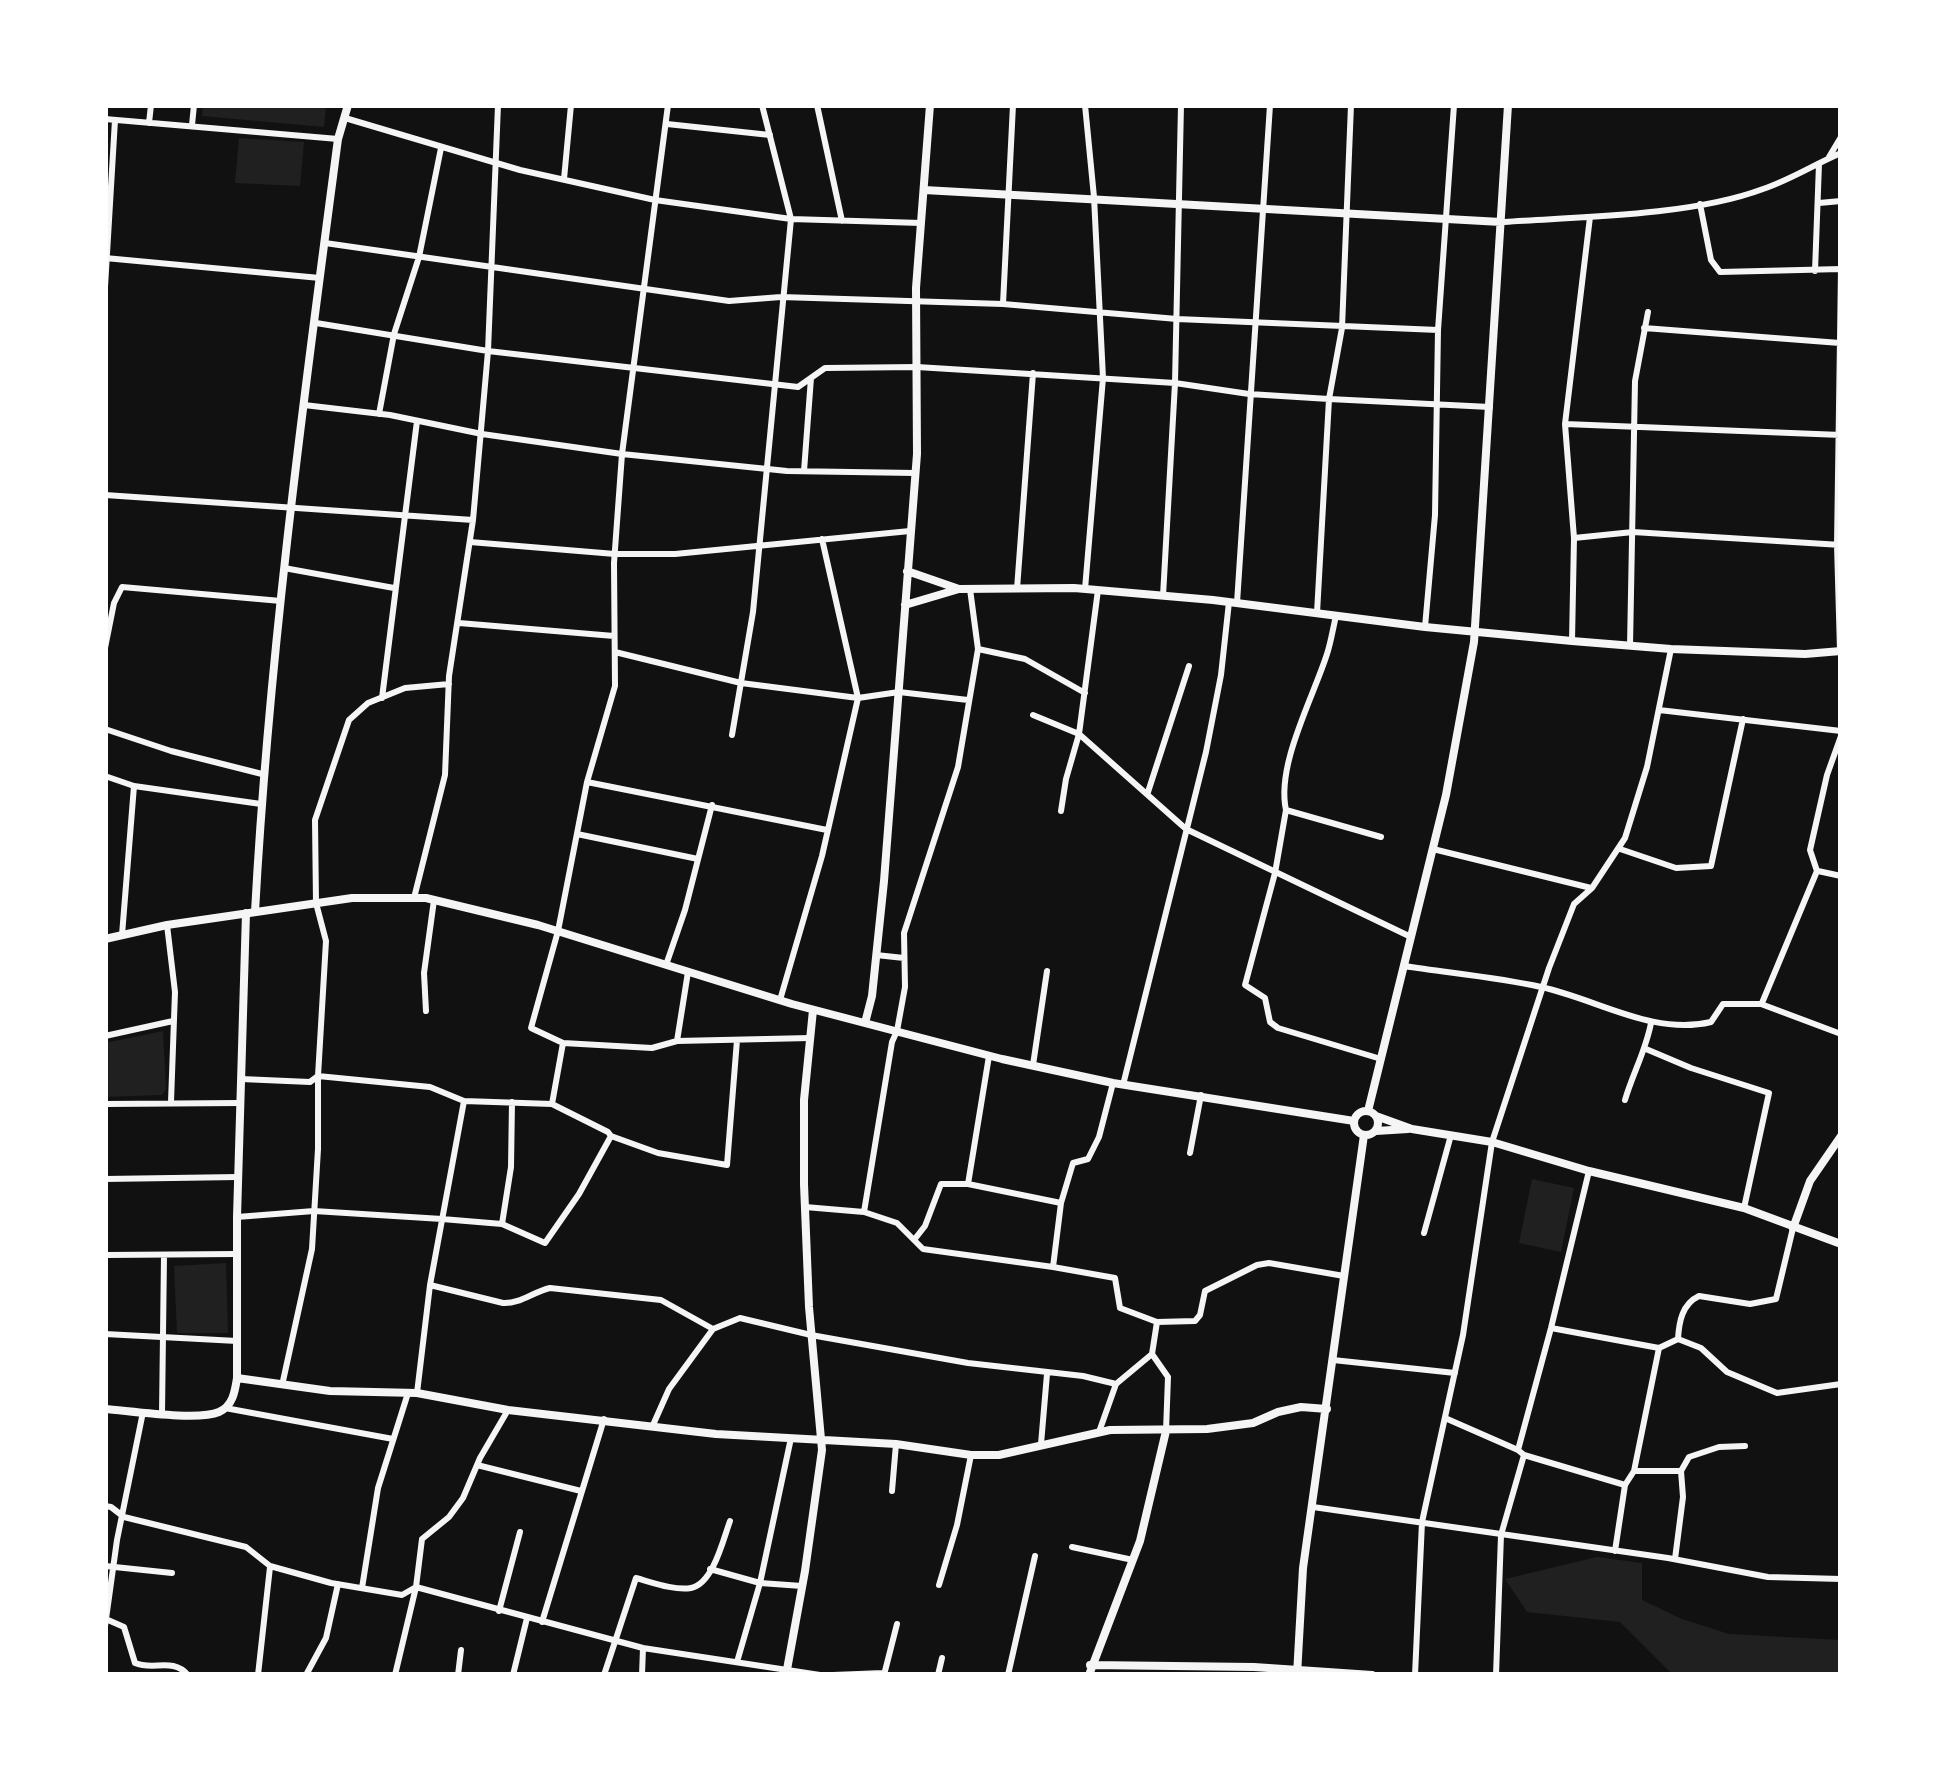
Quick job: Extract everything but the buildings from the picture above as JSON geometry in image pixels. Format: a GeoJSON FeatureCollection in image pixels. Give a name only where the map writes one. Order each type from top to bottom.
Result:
{"type":"FeatureCollection","features":[{"type":"Feature","properties":{"kind":"street"},"geometry":{"type":"LineString","coordinates":[[149,123],[151,105]]}},
{"type":"Feature","properties":{"kind":"street"},"geometry":{"type":"LineString","coordinates":[[192,125],[194,105]]}},
{"type":"Feature","properties":{"kind":"street"},"geometry":{"type":"LineString","coordinates":[[225,1408],[234,1398],[237,1378],[240,1079],[262,774],[290,506],[338,139],[348,105]]}},
{"type":"Feature","properties":{"kind":"street"},"geometry":{"type":"LineString","coordinates":[[414,898],[445,775],[449,684],[473,520],[488,351],[498,105]]}},
{"type":"Feature","properties":{"kind":"street"},"geometry":{"type":"LineString","coordinates":[[564,178],[571,105]]}},
{"type":"Feature","properties":{"kind":"street"},"geometry":{"type":"LineString","coordinates":[[668,105],[622,454],[614,554],[615,686],[587,782],[558,932],[531,1028],[563,1043],[652,1048],[677,1042],[810,1038]]}},
{"type":"Feature","properties":{"kind":"street"},"geometry":{"type":"LineString","coordinates":[[732,736],[760,545],[791,219],[762,105]]}},
{"type":"Feature","properties":{"kind":"street"},"geometry":{"type":"LineString","coordinates":[[818,105],[842,221]]}},
{"type":"Feature","properties":{"kind":"street"},"geometry":{"type":"LineString","coordinates":[[864,1023],[872,996],[876,955],[916,474],[916,304],[930,105]]}},
{"type":"Feature","properties":{"kind":"street"},"geometry":{"type":"LineString","coordinates":[[1003,304],[1012,105]]}},
{"type":"Feature","properties":{"kind":"street"},"geometry":{"type":"LineString","coordinates":[[1085,589],[1103,378],[1086,105]]}},
{"type":"Feature","properties":{"kind":"street"},"geometry":{"type":"LineString","coordinates":[[1163,596],[1175,383],[1181,105]]}},
{"type":"Feature","properties":{"kind":"street"},"geometry":{"type":"LineString","coordinates":[[1053,1267],[1061,1203],[1073,1162],[1088,1160],[1118,1084],[1186,829],[1221,675],[1233,603],[1270,105]]}},
{"type":"Feature","properties":{"kind":"street"},"geometry":{"type":"LineString","coordinates":[[1316,613],[1330,400],[1342,328],[1351,105]]}},
{"type":"Feature","properties":{"kind":"street"},"geometry":{"type":"LineString","coordinates":[[1425,627],[1435,515],[1438,330],[1454,105]]}},
{"type":"Feature","properties":{"kind":"street"},"geometry":{"type":"LineString","coordinates":[[1376,1131],[1372,1114],[1381,1059],[1446,794],[1474,631],[1508,105]]}},
{"type":"Feature","properties":{"kind":"street"},"geometry":{"type":"LineString","coordinates":[[345,118],[496,164],[655,200],[791,219],[921,223]]}},
{"type":"Feature","properties":{"kind":"street"},"geometry":{"type":"LineString","coordinates":[[105,119],[338,139]]}},
{"type":"Feature","properties":{"kind":"street"},"geometry":{"type":"LineString","coordinates":[[105,287],[115,120]]}},
{"type":"Feature","properties":{"kind":"street"},"geometry":{"type":"LineString","coordinates":[[666,124],[770,135]]}},
{"type":"Feature","properties":{"kind":"street"},"geometry":{"type":"LineString","coordinates":[[1828,159],[1841,137]]}},
{"type":"Feature","properties":{"kind":"street"},"geometry":{"type":"LineString","coordinates":[[380,414],[394,334],[419,256],[441,148]]}},
{"type":"Feature","properties":{"kind":"street"},"geometry":{"type":"LineString","coordinates":[[924,190],[1501,222],[1590,217],[1700,204],[1762,190],[1841,154]]}},
{"type":"Feature","properties":{"kind":"street"},"geometry":{"type":"LineString","coordinates":[[1815,271],[1819,164]]}},
{"type":"Feature","properties":{"kind":"street"},"geometry":{"type":"LineString","coordinates":[[1819,204],[1841,201]]}},
{"type":"Feature","properties":{"kind":"street"},"geometry":{"type":"LineString","coordinates":[[906,604],[959,589],[1085,589],[1630,646],[1805,654],[1841,651],[1841,269],[1720,272],[1711,260],[1700,204]]}},
{"type":"Feature","properties":{"kind":"street"},"geometry":{"type":"LineString","coordinates":[[1572,641],[1574,538],[1566,424],[1590,217]]}},
{"type":"Feature","properties":{"kind":"street"},"geometry":{"type":"LineString","coordinates":[[325,243],[729,301],[781,297],[1003,304],[1177,319],[1438,330]]}},
{"type":"Feature","properties":{"kind":"street"},"geometry":{"type":"LineString","coordinates":[[106,258],[320,278]]}},
{"type":"Feature","properties":{"kind":"street"},"geometry":{"type":"LineString","coordinates":[[1630,646],[1635,380],[1648,312]]}},
{"type":"Feature","properties":{"kind":"street"},"geometry":{"type":"LineString","coordinates":[[316,322],[488,351],[798,387],[824,368],[917,368],[1175,383],[1330,400],[1490,407]]}},
{"type":"Feature","properties":{"kind":"street"},"geometry":{"type":"LineString","coordinates":[[1644,328],[1840,343]]}},
{"type":"Feature","properties":{"kind":"street"},"geometry":{"type":"LineString","coordinates":[[1018,588],[1033,373]]}},
{"type":"Feature","properties":{"kind":"street"},"geometry":{"type":"LineString","coordinates":[[804,472],[812,378]]}},
{"type":"Feature","properties":{"kind":"street"},"geometry":{"type":"LineString","coordinates":[[304,405],[622,454],[804,472],[916,474]]}},
{"type":"Feature","properties":{"kind":"street"},"geometry":{"type":"LineString","coordinates":[[382,698],[417,421]]}},
{"type":"Feature","properties":{"kind":"street"},"geometry":{"type":"LineString","coordinates":[[1566,424],[1841,435]]}},
{"type":"Feature","properties":{"kind":"street"},"geometry":{"type":"LineString","coordinates":[[105,495],[473,520]]}},
{"type":"Feature","properties":{"kind":"street"},"geometry":{"type":"LineString","coordinates":[[470,542],[614,554],[676,554],[910,531]]}},
{"type":"Feature","properties":{"kind":"street"},"geometry":{"type":"LineString","coordinates":[[1574,538],[1633,532],[1839,545]]}},
{"type":"Feature","properties":{"kind":"street"},"geometry":{"type":"LineString","coordinates":[[780,1000],[858,698],[822,539]]}},
{"type":"Feature","properties":{"kind":"street"},"geometry":{"type":"LineString","coordinates":[[284,568],[394,588]]}},
{"type":"Feature","properties":{"kind":"street"},"geometry":{"type":"LineString","coordinates":[[906,571],[959,589]]}},
{"type":"Feature","properties":{"kind":"street"},"geometry":{"type":"LineString","coordinates":[[105,648],[110,603],[122,587],[281,601]]}},
{"type":"Feature","properties":{"kind":"street"},"geometry":{"type":"LineString","coordinates":[[864,1212],[905,987],[904,932],[958,766],[978,649],[970,589]]}},
{"type":"Feature","properties":{"kind":"street"},"geometry":{"type":"LineString","coordinates":[[1061,811],[1079,734],[1098,590]]}},
{"type":"Feature","properties":{"kind":"street"},"geometry":{"type":"LineString","coordinates":[[1336,616],[1328,653],[1302,716],[1281,790],[1286,810],[1275,873],[1245,984],[1265,998],[1270,1022],[1278,1028],[1381,1059]]}},
{"type":"Feature","properties":{"kind":"street"},"geometry":{"type":"LineString","coordinates":[[459,623],[614,636]]}},
{"type":"Feature","properties":{"kind":"street"},"geometry":{"type":"LineString","coordinates":[[978,649],[1042,666],[1084,693]]}},
{"type":"Feature","properties":{"kind":"street"},"geometry":{"type":"LineString","coordinates":[[1415,1675],[1422,1522],[1455,1373],[1492,1142],[1574,904],[1592,888],[1620,849],[1647,767],[1671,649]]}},
{"type":"Feature","properties":{"kind":"street"},"geometry":{"type":"LineString","coordinates":[[614,652],[741,683],[858,698],[899,692],[968,700]]}},
{"type":"Feature","properties":{"kind":"street"},"geometry":{"type":"LineString","coordinates":[[1148,792],[1188,666]]}},
{"type":"Feature","properties":{"kind":"street"},"geometry":{"type":"LineString","coordinates":[[283,1382],[312,1249],[326,940],[316,903],[314,820],[349,720],[368,703],[406,688],[449,684]]}},
{"type":"Feature","properties":{"kind":"street"},"geometry":{"type":"LineString","coordinates":[[1660,710],[1841,734],[1826,775],[1810,850],[1817,871],[1762,1004]]}},
{"type":"Feature","properties":{"kind":"street"},"geometry":{"type":"LineString","coordinates":[[1034,715],[1079,734],[1186,829],[1411,937]]}},
{"type":"Feature","properties":{"kind":"street"},"geometry":{"type":"LineString","coordinates":[[1620,849],[1676,868],[1712,866],[1743,719]]}},
{"type":"Feature","properties":{"kind":"street"},"geometry":{"type":"LineString","coordinates":[[105,729],[262,774]]}},
{"type":"Feature","properties":{"kind":"street"},"geometry":{"type":"LineString","coordinates":[[105,776],[134,786],[260,804]]}},
{"type":"Feature","properties":{"kind":"street"},"geometry":{"type":"LineString","coordinates":[[587,782],[827,830]]}},
{"type":"Feature","properties":{"kind":"street"},"geometry":{"type":"LineString","coordinates":[[122,935],[134,786]]}},
{"type":"Feature","properties":{"kind":"street"},"geometry":{"type":"LineString","coordinates":[[666,966],[712,805]]}},
{"type":"Feature","properties":{"kind":"street"},"geometry":{"type":"LineString","coordinates":[[1286,810],[1381,837]]}},
{"type":"Feature","properties":{"kind":"street"},"geometry":{"type":"LineString","coordinates":[[577,834],[698,859]]}},
{"type":"Feature","properties":{"kind":"street"},"geometry":{"type":"LineString","coordinates":[[1433,849],[1592,888]]}},
{"type":"Feature","properties":{"kind":"street"},"geometry":{"type":"LineString","coordinates":[[1817,871],[1841,876]]}},
{"type":"Feature","properties":{"kind":"street"},"geometry":{"type":"LineString","coordinates":[[105,940],[168,925],[352,898],[434,900],[558,932],[813,1010],[990,1056],[1118,1084],[1354,1122]]}},
{"type":"Feature","properties":{"kind":"street"},"geometry":{"type":"LineString","coordinates":[[426,1011],[424,974],[434,900]]}},
{"type":"Feature","properties":{"kind":"street"},"geometry":{"type":"LineString","coordinates":[[168,925],[174,992],[171,1102]]}},
{"type":"Feature","properties":{"kind":"street"},"geometry":{"type":"LineString","coordinates":[[876,955],[904,958]]}},
{"type":"Feature","properties":{"kind":"street"},"geometry":{"type":"LineString","coordinates":[[1404,966],[1543,987],[1651,1023],[1698,1025],[1711,1022],[1723,1004],[1762,1004],[1841,1034]]}},
{"type":"Feature","properties":{"kind":"street"},"geometry":{"type":"LineString","coordinates":[[1034,1065],[1047,971]]}},
{"type":"Feature","properties":{"kind":"street"},"geometry":{"type":"LineString","coordinates":[[677,1042],[688,972]]}},
{"type":"Feature","properties":{"kind":"street"},"geometry":{"type":"LineString","coordinates":[[786,1672],[802,1586],[821,1439],[804,1207],[804,1100],[813,1010]]}},
{"type":"Feature","properties":{"kind":"street"},"geometry":{"type":"LineString","coordinates":[[105,1036],[174,1021]]}},
{"type":"Feature","properties":{"kind":"street"},"geometry":{"type":"LineString","coordinates":[[1625,1100],[1638,1060],[1646,1049],[1651,1023]]}},
{"type":"Feature","properties":{"kind":"street"},"geometry":{"type":"LineString","coordinates":[[240,1079],[310,1082],[318,1076],[430,1087],[464,1101],[552,1104],[611,1136],[658,1153],[726,1165],[737,1040]]}},
{"type":"Feature","properties":{"kind":"street"},"geometry":{"type":"LineString","coordinates":[[552,1104],[563,1043]]}},
{"type":"Feature","properties":{"kind":"street"},"geometry":{"type":"LineString","coordinates":[[1646,1049],[1691,1068],[1769,1092],[1744,1208]]}},
{"type":"Feature","properties":{"kind":"street"},"geometry":{"type":"LineString","coordinates":[[968,1184],[990,1056]]}},
{"type":"Feature","properties":{"kind":"street"},"geometry":{"type":"LineString","coordinates":[[1190,1153],[1202,1095]]}},
{"type":"Feature","properties":{"kind":"street"},"geometry":{"type":"LineString","coordinates":[[362,1588],[378,1488],[412,1393],[464,1101]]}},
{"type":"Feature","properties":{"kind":"street"},"geometry":{"type":"LineString","coordinates":[[502,1224],[512,1167],[512,1102]]}},
{"type":"Feature","properties":{"kind":"street"},"geometry":{"type":"LineString","coordinates":[[105,1104],[240,1103]]}},
{"type":"Feature","properties":{"kind":"street"},"geometry":{"type":"LineString","coordinates":[[1354,1122],[1358,1115],[1372,1114],[1412,1129],[1492,1142],[1589,1171],[1744,1208],[1841,1244]]}},
{"type":"Feature","properties":{"kind":"street"},"geometry":{"type":"LineString","coordinates":[[1354,1122],[1364,1135],[1412,1129]]}},
{"type":"Feature","properties":{"kind":"street"},"geometry":{"type":"LineString","coordinates":[[1297,1673],[1304,1568],[1364,1135]]}},
{"type":"Feature","properties":{"kind":"street"},"geometry":{"type":"LineString","coordinates":[[1424,1233],[1451,1135]]}},
{"type":"Feature","properties":{"kind":"street"},"geometry":{"type":"LineString","coordinates":[[236,1217],[314,1211],[502,1224],[545,1243],[579,1194],[611,1136]]}},
{"type":"Feature","properties":{"kind":"street"},"geometry":{"type":"LineString","coordinates":[[1678,1340],[1679,1322],[1686,1307],[1699,1296],[1750,1304],[1776,1299],[1793,1228],[1810,1181],[1841,1136]]}},
{"type":"Feature","properties":{"kind":"street"},"geometry":{"type":"LineString","coordinates":[[1496,1675],[1501,1534],[1589,1171]]}},
{"type":"Feature","properties":{"kind":"street"},"geometry":{"type":"LineString","coordinates":[[105,1179],[238,1178]]}},
{"type":"Feature","properties":{"kind":"street"},"geometry":{"type":"LineString","coordinates":[[914,1240],[941,1184],[968,1184],[1061,1203]]}},
{"type":"Feature","properties":{"kind":"street"},"geometry":{"type":"LineString","coordinates":[[804,1207],[864,1212],[897,1223],[923,1249],[1116,1278],[1120,1308],[1157,1322],[1195,1321],[1206,1291],[1258,1265],[1283,1264],[1346,1276]]}},
{"type":"Feature","properties":{"kind":"street"},"geometry":{"type":"LineString","coordinates":[[105,1255],[236,1254]]}},
{"type":"Feature","properties":{"kind":"street"},"geometry":{"type":"LineString","coordinates":[[162,1413],[164,1256]]}},
{"type":"Feature","properties":{"kind":"street"},"geometry":{"type":"LineString","coordinates":[[430,1285],[511,1304],[550,1288],[661,1300],[713,1329]]}},
{"type":"Feature","properties":{"kind":"street"},"geometry":{"type":"LineString","coordinates":[[654,1426],[669,1389],[713,1329],[740,1318],[811,1335],[1116,1384]]}},
{"type":"Feature","properties":{"kind":"street"},"geometry":{"type":"LineString","coordinates":[[1098,1432],[1116,1384],[1152,1354],[1157,1322]]}},
{"type":"Feature","properties":{"kind":"street"},"geometry":{"type":"LineString","coordinates":[[1552,1328],[1659,1348],[1678,1340],[1701,1348],[1727,1372],[1777,1393],[1841,1384]]}},
{"type":"Feature","properties":{"kind":"street"},"geometry":{"type":"LineString","coordinates":[[105,1334],[237,1340]]}},
{"type":"Feature","properties":{"kind":"street"},"geometry":{"type":"LineString","coordinates":[[1615,1551],[1625,1486],[1634,1471],[1659,1348]]}},
{"type":"Feature","properties":{"kind":"street"},"geometry":{"type":"LineString","coordinates":[[1152,1354],[1168,1377],[1166,1431],[1140,1541],[1089,1670],[1372,1675]]}},
{"type":"Feature","properties":{"kind":"street"},"geometry":{"type":"LineString","coordinates":[[1333,1360],[1455,1373]]}},
{"type":"Feature","properties":{"kind":"street"},"geometry":{"type":"LineString","coordinates":[[1040,1444],[1047,1374]]}},
{"type":"Feature","properties":{"kind":"street"},"geometry":{"type":"LineString","coordinates":[[237,1378],[330,1391],[412,1393],[508,1410],[716,1434],[896,1444],[971,1454],[998,1454],[1098,1432],[1253,1423],[1301,1407],[1327,1410]]}},
{"type":"Feature","properties":{"kind":"street"},"geometry":{"type":"LineString","coordinates":[[105,1410],[201,1415],[225,1408],[393,1439]]}},
{"type":"Feature","properties":{"kind":"street"},"geometry":{"type":"LineString","coordinates":[[395,1675],[416,1587],[422,1538],[450,1517],[463,1498],[508,1410]]}},
{"type":"Feature","properties":{"kind":"street"},"geometry":{"type":"LineString","coordinates":[[143,1412],[117,1540],[107,1623],[124,1627],[135,1663],[177,1666],[188,1675]]}},
{"type":"Feature","properties":{"kind":"street"},"geometry":{"type":"LineString","coordinates":[[1445,1418],[1521,1453],[1625,1486]]}},
{"type":"Feature","properties":{"kind":"street"},"geometry":{"type":"LineString","coordinates":[[542,1622],[604,1419]]}},
{"type":"Feature","properties":{"kind":"street"},"geometry":{"type":"LineString","coordinates":[[737,1662],[760,1584],[791,1438]]}},
{"type":"Feature","properties":{"kind":"street"},"geometry":{"type":"LineString","coordinates":[[892,1491],[896,1444]]}},
{"type":"Feature","properties":{"kind":"street"},"geometry":{"type":"LineString","coordinates":[[1675,1559],[1683,1497],[1681,1471],[1694,1453],[1719,1446],[1745,1446]]}},
{"type":"Feature","properties":{"kind":"street"},"geometry":{"type":"LineString","coordinates":[[939,1585],[957,1525],[971,1454]]}},
{"type":"Feature","properties":{"kind":"street"},"geometry":{"type":"LineString","coordinates":[[477,1465],[581,1491]]}},
{"type":"Feature","properties":{"kind":"street"},"geometry":{"type":"LineString","coordinates":[[1634,1471],[1681,1471]]}},
{"type":"Feature","properties":{"kind":"street"},"geometry":{"type":"LineString","coordinates":[[105,1506],[124,1517],[246,1547],[270,1566],[338,1584],[402,1595],[416,1587],[643,1648],[820,1675]]}},
{"type":"Feature","properties":{"kind":"street"},"geometry":{"type":"LineString","coordinates":[[1313,1507],[1768,1576],[1841,1579]]}},
{"type":"Feature","properties":{"kind":"street"},"geometry":{"type":"LineString","coordinates":[[604,1675],[636,1578],[688,1589],[697,1586],[710,1569],[730,1521]]}},
{"type":"Feature","properties":{"kind":"street"},"geometry":{"type":"LineString","coordinates":[[499,1610],[520,1532]]}},
{"type":"Feature","properties":{"kind":"street"},"geometry":{"type":"LineString","coordinates":[[1072,1547],[1133,1560]]}},
{"type":"Feature","properties":{"kind":"street"},"geometry":{"type":"LineString","coordinates":[[1008,1675],[1036,1556]]}},
{"type":"Feature","properties":{"kind":"street"},"geometry":{"type":"LineString","coordinates":[[105,1566],[172,1574]]}},
{"type":"Feature","properties":{"kind":"street"},"geometry":{"type":"LineString","coordinates":[[258,1675],[270,1566]]}},
{"type":"Feature","properties":{"kind":"street"},"geometry":{"type":"LineString","coordinates":[[710,1569],[760,1584],[802,1586]]}},
{"type":"Feature","properties":{"kind":"street"},"geometry":{"type":"LineString","coordinates":[[306,1675],[326,1638],[338,1584]]}},
{"type":"Feature","properties":{"kind":"street"},"geometry":{"type":"LineString","coordinates":[[513,1675],[527,1618]]}},
{"type":"Feature","properties":{"kind":"street"},"geometry":{"type":"LineString","coordinates":[[833,1675],[883,1674],[897,1624]]}},
{"type":"Feature","properties":{"kind":"street"},"geometry":{"type":"LineString","coordinates":[[642,1675],[643,1648]]}},
{"type":"Feature","properties":{"kind":"street"},"geometry":{"type":"LineString","coordinates":[[458,1675],[462,1650]]}},
{"type":"Feature","properties":{"kind":"street"},"geometry":{"type":"LineString","coordinates":[[938,1675],[942,1658]]}},
{"type":"Feature","properties":{"kind":"shaded area"},"geometry":{"type":"Polygon","coordinates":[[[203,105],[326,105],[324,127],[202,116],[203,105]]]}},
{"type":"Feature","properties":{"kind":"shaded area"},"geometry":{"type":"Polygon","coordinates":[[[239,138],[304,142],[300,186],[235,183],[239,138]]]}},
{"type":"Feature","properties":{"kind":"shaded area"},"geometry":{"type":"Polygon","coordinates":[[[163,1031],[166,1089],[162,1095],[105,1097],[105,1043],[163,1031]]]}},
{"type":"Feature","properties":{"kind":"shaded area"},"geometry":{"type":"Polygon","coordinates":[[[1532,1179],[1574,1188],[1561,1252],[1519,1243],[1532,1179]]]}},
{"type":"Feature","properties":{"kind":"shaded area"},"geometry":{"type":"Polygon","coordinates":[[[226,1263],[228,1333],[177,1333],[174,1266],[226,1263]]]}},
{"type":"Feature","properties":{"kind":"shaded area"},"geometry":{"type":"Polygon","coordinates":[[[1597,1557],[1642,1563],[1642,1600],[1682,1619],[1729,1634],[1841,1640],[1841,1675],[1673,1675],[1620,1622],[1527,1612],[1505,1579],[1597,1557]]]}}]}
